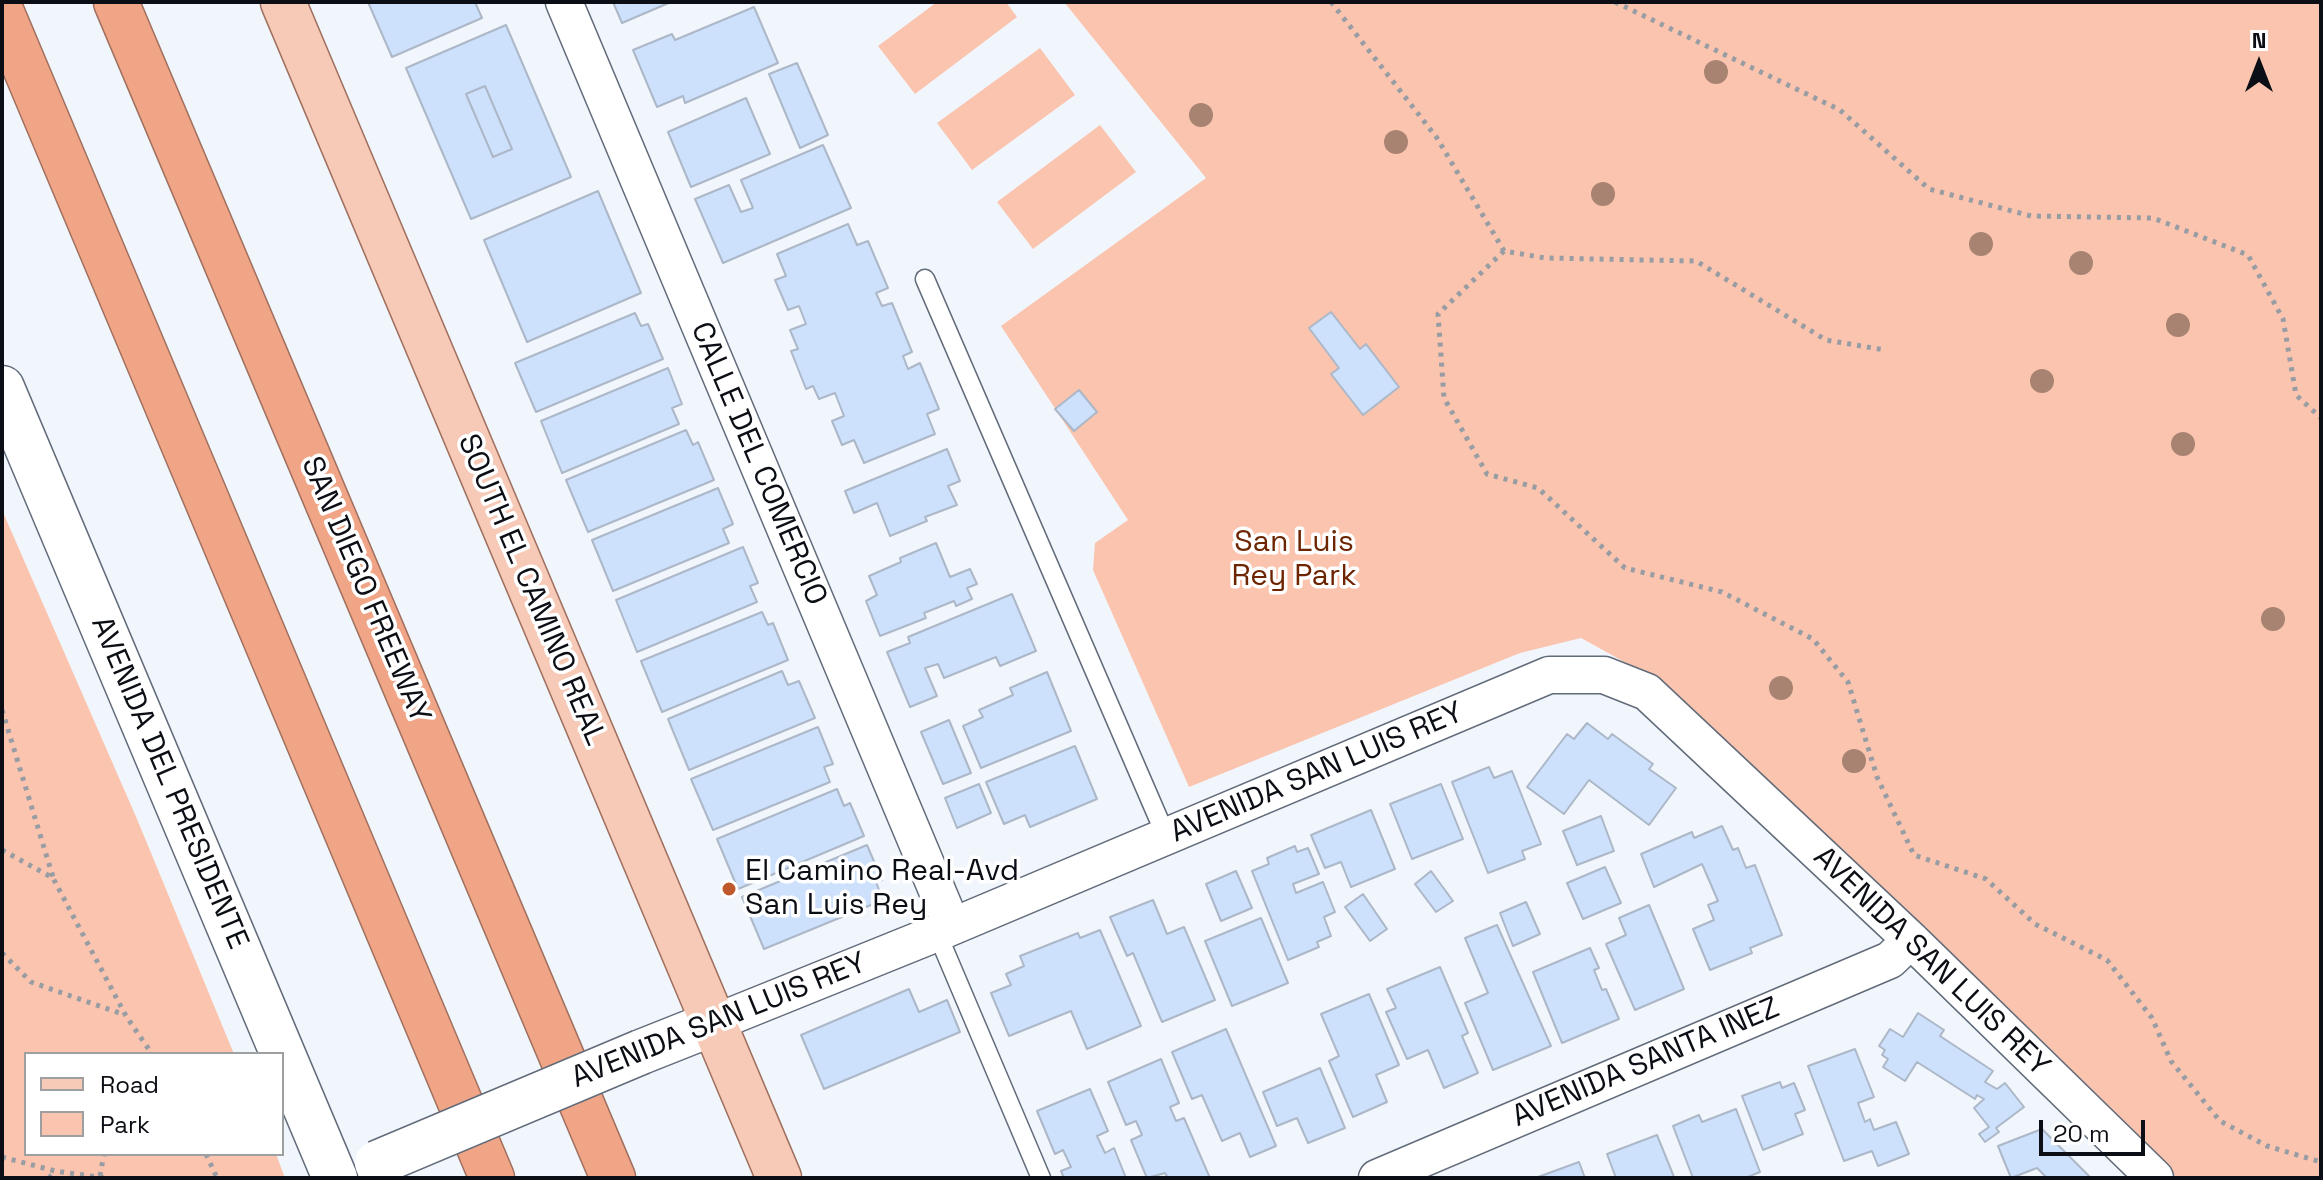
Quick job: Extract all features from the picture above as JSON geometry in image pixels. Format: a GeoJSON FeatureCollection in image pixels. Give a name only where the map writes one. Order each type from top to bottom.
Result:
{"type":"FeatureCollection","features":[{"type":"Feature","properties":{"kind":"highway","name":"SAN DIEGO FREEWAY"},"geometry":{"type":"LineString","coordinates":[[116,2],[613,1178]]}},
{"type":"Feature","properties":{"kind":"highway"},"geometry":{"type":"LineString","coordinates":[[2,13],[492,1178]]}},
{"type":"Feature","properties":{"kind":"main road","name":"SOUTH EL CAMINO REAL"},"geometry":{"type":"LineString","coordinates":[[283,2],[779,1178]]}},
{"type":"Feature","properties":{"kind":"street","name":"CALLE DEL COMERCIO"},"geometry":{"type":"LineString","coordinates":[[564,2],[944,929]]}},
{"type":"Feature","properties":{"kind":"street","name":"AVENIDA DEL PRESIDENTE"},"geometry":{"type":"LineString","coordinates":[[2,388],[282,1052]]}},
{"type":"Feature","properties":{"kind":"street","name":"AVENIDA SAN LUIS REY"},"geometry":{"type":"LineString","coordinates":[[360,1171],[1549,675],[1604,675],[1647,692],[1911,940],[2155,1178]]}},
{"type":"Feature","properties":{"kind":"street","name":"AVENIDA SANTA INEZ"},"geometry":{"type":"LineString","coordinates":[[1377,1178],[1890,960],[1911,940]]}},
{"type":"Feature","properties":{"kind":"street","name":"AVENIDA DEL PRESIDENTE"},"geometry":{"type":"LineString","coordinates":[[284,1057],[335,1178]]}},
{"type":"Feature","properties":{"kind":"lane"},"geometry":{"type":"LineString","coordinates":[[925,279],[1166,836]]}},
{"type":"Feature","properties":{"kind":"lane"},"geometry":{"type":"LineString","coordinates":[[944,929],[1041,1178]]}},
{"type":"Feature","properties":{"kind":"path"},"geometry":{"type":"LineString","coordinates":[[1331,2],[1437,138],[1504,251],[1545,258],[1696,261],[1826,340],[1885,350]]}},
{"type":"Feature","properties":{"kind":"path"},"geometry":{"type":"LineString","coordinates":[[1615,2],[1840,110],[1929,189],[2031,216],[2153,218],[2248,255],[2283,319],[2296,395],[2321,418]]}},
{"type":"Feature","properties":{"kind":"path"},"geometry":{"type":"LineString","coordinates":[[1504,251],[1438,314],[1444,398],[1487,474],[1538,488],[1625,568],[1722,592],[1813,639],[1848,682],[1877,777],[1914,855],[1986,879],[2035,924],[2107,960],[2152,1018],[2171,1061],[2220,1121],[2267,1146],[2321,1162]]}},
{"type":"Feature","properties":{"kind":"path"},"geometry":{"type":"LineString","coordinates":[[2,710],[53,878],[126,1016],[151,1052]]}},
{"type":"Feature","properties":{"kind":"path"},"geometry":{"type":"LineString","coordinates":[[2,850],[53,878]]}},
{"type":"Feature","properties":{"kind":"path"},"geometry":{"type":"LineString","coordinates":[[2,953],[31,982],[126,1016]]}},
{"type":"Feature","properties":{"kind":"path"},"geometry":{"type":"LineString","coordinates":[[2,1157],[55,1171],[102,1177],[104,1156]]}},
{"type":"Feature","properties":{"kind":"path"},"geometry":{"type":"LineString","coordinates":[[207,1156],[217,1178]]}},
{"type":"Feature","properties":{"kind":"path"},"geometry":{"type":"LineString","coordinates":[[49,1178],[55,1171]]}},
{"type":"Feature","properties":{"kind":"green space"},"geometry":{"type":"Polygon","coordinates":[[[937,2],[1006,2],[1017,17],[915,94],[878,46],[937,2]]]}},
{"type":"Feature","properties":{"kind":"green space","name":"San Luis Rey Park"},"geometry":{"type":"Polygon","coordinates":[[[1064,2],[2321,2],[2321,1178],[2177,1178],[1657,680],[1581,638],[1520,653],[1189,787],[1093,570],[1095,543],[1128,520],[1001,326],[1206,178],[1064,2]]]}},
{"type":"Feature","properties":{"kind":"green space"},"geometry":{"type":"Polygon","coordinates":[[[1040,48],[1075,95],[972,170],[937,123],[1040,48]]]}},
{"type":"Feature","properties":{"kind":"green space"},"geometry":{"type":"Polygon","coordinates":[[[1100,125],[1136,172],[1033,249],[997,202],[1100,125]]]}},
{"type":"Feature","properties":{"kind":"green space"},"geometry":{"type":"Polygon","coordinates":[[[2,510],[137,819],[233,1052],[24,1052],[24,1156],[277,1156],[285,1178],[2,1178],[2,510]]]}},
{"type":"Feature","properties":{"kind":"building"},"geometry":{"type":"Polygon","coordinates":[[[368,2],[475,2],[482,18],[392,57],[368,2]]]}},
{"type":"Feature","properties":{"kind":"building"},"geometry":{"type":"Polygon","coordinates":[[[613,2],[671,2],[622,23],[613,2]]]}},
{"type":"Feature","properties":{"kind":"building"},"geometry":{"type":"Polygon","coordinates":[[[754,7],[778,63],[685,103],[683,96],[657,107],[633,50],[672,34],[675,40],[754,7]]]}},
{"type":"Feature","properties":{"kind":"building"},"geometry":{"type":"Polygon","coordinates":[[[506,25],[571,177],[471,219],[406,68],[506,25]],[[485,86],[466,94],[493,157],[512,149],[485,86]]]}},
{"type":"Feature","properties":{"kind":"building"},"geometry":{"type":"Polygon","coordinates":[[[797,63],[828,135],[800,148],[769,74],[797,63]]]}},
{"type":"Feature","properties":{"kind":"building"},"geometry":{"type":"Polygon","coordinates":[[[485,86],[512,149],[493,157],[466,94],[485,86]]]}},
{"type":"Feature","properties":{"kind":"building"},"geometry":{"type":"Polygon","coordinates":[[[746,98],[770,154],[691,187],[668,132],[746,98]]]}},
{"type":"Feature","properties":{"kind":"building"},"geometry":{"type":"Polygon","coordinates":[[[823,145],[851,208],[723,263],[695,199],[729,185],[741,212],[753,208],[741,180],[823,145]]]}},
{"type":"Feature","properties":{"kind":"building"},"geometry":{"type":"Polygon","coordinates":[[[598,191],[641,293],[527,342],[484,240],[598,191]]]}},
{"type":"Feature","properties":{"kind":"building"},"geometry":{"type":"Polygon","coordinates":[[[848,224],[857,245],[868,241],[888,288],[876,293],[882,306],[892,303],[912,352],[903,356],[908,369],[920,363],[939,409],[927,414],[935,434],[864,463],[854,440],[842,445],[832,421],[844,416],[835,393],[819,399],[813,386],[806,389],[791,351],[798,349],[790,330],[806,324],[799,306],[788,310],[775,280],[786,276],[777,254],[848,224]]]}},
{"type":"Feature","properties":{"kind":"building"},"geometry":{"type":"Polygon","coordinates":[[[1331,312],[1360,349],[1366,344],[1399,387],[1363,415],[1331,374],[1339,368],[1309,328],[1331,312]]]}},
{"type":"Feature","properties":{"kind":"building"},"geometry":{"type":"Polygon","coordinates":[[[635,313],[641,326],[648,324],[663,359],[536,412],[515,363],[635,313]]]}},
{"type":"Feature","properties":{"kind":"building"},"geometry":{"type":"Polygon","coordinates":[[[668,368],[682,404],[672,408],[679,424],[562,473],[541,421],[668,368]]]}},
{"type":"Feature","properties":{"kind":"building"},"geometry":{"type":"Polygon","coordinates":[[[1079,390],[1097,412],[1074,431],[1055,409],[1079,390]]]}},
{"type":"Feature","properties":{"kind":"building"},"geometry":{"type":"Polygon","coordinates":[[[686,430],[693,445],[698,442],[714,480],[588,532],[566,480],[686,430]]]}},
{"type":"Feature","properties":{"kind":"building"},"geometry":{"type":"Polygon","coordinates":[[[947,449],[960,481],[948,486],[957,505],[925,517],[927,521],[890,536],[877,503],[854,513],[845,491],[947,449]]]}},
{"type":"Feature","properties":{"kind":"building"},"geometry":{"type":"Polygon","coordinates":[[[718,488],[733,524],[723,529],[729,543],[613,591],[592,540],[718,488]]]}},
{"type":"Feature","properties":{"kind":"building"},"geometry":{"type":"Polygon","coordinates":[[[936,543],[950,577],[970,569],[977,584],[967,588],[972,599],[956,606],[954,601],[924,613],[926,618],[880,636],[866,601],[877,595],[869,576],[901,562],[900,558],[936,543]]]}},
{"type":"Feature","properties":{"kind":"building"},"geometry":{"type":"Polygon","coordinates":[[[743,547],[758,583],[750,586],[757,602],[637,652],[616,600],[743,547]]]}},
{"type":"Feature","properties":{"kind":"building"},"geometry":{"type":"Polygon","coordinates":[[[1012,594],[1036,651],[1000,666],[996,657],[944,678],[938,664],[925,668],[937,696],[910,707],[887,652],[910,643],[908,637],[1012,594]]]}},
{"type":"Feature","properties":{"kind":"building"},"geometry":{"type":"Polygon","coordinates":[[[762,612],[768,625],[773,623],[788,660],[662,712],[641,661],[762,612]]]}},
{"type":"Feature","properties":{"kind":"building"},"geometry":{"type":"Polygon","coordinates":[[[782,671],[788,685],[799,681],[815,718],[689,770],[668,719],[782,671]]]}},
{"type":"Feature","properties":{"kind":"building"},"geometry":{"type":"Polygon","coordinates":[[[1047,672],[1071,731],[981,768],[963,726],[983,717],[979,710],[1013,695],[1010,688],[1047,672]]]}},
{"type":"Feature","properties":{"kind":"building"},"geometry":{"type":"Polygon","coordinates":[[[949,720],[971,773],[943,784],[921,732],[949,720]]]}},
{"type":"Feature","properties":{"kind":"building"},"geometry":{"type":"Polygon","coordinates":[[[1587,723],[1608,739],[1612,734],[1653,764],[1649,769],[1676,788],[1649,825],[1589,780],[1564,814],[1527,787],[1567,734],[1574,739],[1587,723]]]}},
{"type":"Feature","properties":{"kind":"building"},"geometry":{"type":"Polygon","coordinates":[[[818,727],[833,764],[824,767],[830,782],[713,830],[691,779],[818,727]]]}},
{"type":"Feature","properties":{"kind":"building"},"geometry":{"type":"Polygon","coordinates":[[[1075,746],[1097,799],[1030,827],[1025,815],[1004,824],[986,782],[1075,746]]]}},
{"type":"Feature","properties":{"kind":"building"},"geometry":{"type":"Polygon","coordinates":[[[1489,767],[1494,778],[1512,771],[1541,844],[1522,851],[1525,859],[1488,873],[1452,782],[1489,767]]]}},
{"type":"Feature","properties":{"kind":"building"},"geometry":{"type":"Polygon","coordinates":[[[979,784],[991,813],[957,828],[945,798],[979,784]]]}},
{"type":"Feature","properties":{"kind":"building"},"geometry":{"type":"Polygon","coordinates":[[[1441,784],[1463,839],[1412,859],[1390,804],[1441,784]]]}},
{"type":"Feature","properties":{"kind":"building"},"geometry":{"type":"Polygon","coordinates":[[[837,789],[844,806],[850,803],[864,836],[738,889],[717,839],[837,789]]]}},
{"type":"Feature","properties":{"kind":"building"},"geometry":{"type":"Polygon","coordinates":[[[1371,810],[1395,869],[1351,887],[1341,862],[1325,868],[1311,835],[1371,810]]]}},
{"type":"Feature","properties":{"kind":"building"},"geometry":{"type":"Polygon","coordinates":[[[1601,816],[1614,851],[1577,865],[1563,831],[1601,816]]]}},
{"type":"Feature","properties":{"kind":"building"},"geometry":{"type":"Polygon","coordinates":[[[1722,826],[1733,850],[1738,848],[1746,868],[1755,865],[1782,935],[1750,948],[1752,953],[1710,970],[1693,929],[1714,920],[1708,905],[1718,901],[1702,864],[1654,887],[1641,854],[1692,832],[1694,838],[1722,826]]]}},
{"type":"Feature","properties":{"kind":"building"},"geometry":{"type":"Polygon","coordinates":[[[867,845],[882,880],[876,882],[883,900],[764,949],[742,897],[867,845]]]}},
{"type":"Feature","properties":{"kind":"building"},"geometry":{"type":"Polygon","coordinates":[[[1295,846],[1297,852],[1308,848],[1319,874],[1293,884],[1296,893],[1323,882],[1335,912],[1324,917],[1331,936],[1317,942],[1319,947],[1288,960],[1252,871],[1269,864],[1267,858],[1295,846]]]}},
{"type":"Feature","properties":{"kind":"building"},"geometry":{"type":"Polygon","coordinates":[[[1605,867],[1621,903],[1583,919],[1567,883],[1605,867]]]}},
{"type":"Feature","properties":{"kind":"building"},"geometry":{"type":"Polygon","coordinates":[[[1236,871],[1252,908],[1221,921],[1206,884],[1236,871]]]}},
{"type":"Feature","properties":{"kind":"building"},"geometry":{"type":"Polygon","coordinates":[[[1431,871],[1453,901],[1436,912],[1415,884],[1431,871]]]}},
{"type":"Feature","properties":{"kind":"building"},"geometry":{"type":"Polygon","coordinates":[[[1363,894],[1387,929],[1370,941],[1345,907],[1363,894]]]}},
{"type":"Feature","properties":{"kind":"building"},"geometry":{"type":"Polygon","coordinates":[[[1153,900],[1167,934],[1184,927],[1215,1000],[1162,1022],[1133,953],[1127,956],[1110,917],[1153,900]]]}},
{"type":"Feature","properties":{"kind":"building"},"geometry":{"type":"Polygon","coordinates":[[[1526,902],[1540,934],[1513,946],[1500,913],[1526,902]]]}},
{"type":"Feature","properties":{"kind":"building"},"geometry":{"type":"Polygon","coordinates":[[[1649,905],[1684,989],[1635,1010],[1606,944],[1626,935],[1619,918],[1649,905]]]}},
{"type":"Feature","properties":{"kind":"building"},"geometry":{"type":"Polygon","coordinates":[[[1261,918],[1288,983],[1232,1006],[1205,941],[1261,918]]]}},
{"type":"Feature","properties":{"kind":"building"},"geometry":{"type":"Polygon","coordinates":[[[1497,925],[1551,1046],[1493,1070],[1465,1003],[1488,993],[1465,938],[1497,925]]]}},
{"type":"Feature","properties":{"kind":"building"},"geometry":{"type":"Polygon","coordinates":[[[1100,930],[1141,1026],[1087,1049],[1071,1011],[1009,1036],[991,993],[1011,985],[1006,974],[1024,966],[1020,956],[1078,933],[1080,938],[1100,930]]]}},
{"type":"Feature","properties":{"kind":"building"},"geometry":{"type":"Polygon","coordinates":[[[1590,948],[1599,968],[1594,970],[1602,990],[1606,989],[1619,1019],[1562,1043],[1533,972],[1590,948]]]}},
{"type":"Feature","properties":{"kind":"building"},"geometry":{"type":"Polygon","coordinates":[[[1440,967],[1468,1033],[1462,1036],[1478,1073],[1444,1088],[1428,1050],[1407,1059],[1386,1012],[1396,1008],[1387,989],[1440,967]]]}},
{"type":"Feature","properties":{"kind":"building"},"geometry":{"type":"Polygon","coordinates":[[[909,989],[919,1012],[947,1000],[960,1032],[824,1089],[801,1035],[909,989]]]}},
{"type":"Feature","properties":{"kind":"building"},"geometry":{"type":"Polygon","coordinates":[[[1369,994],[1399,1065],[1376,1075],[1387,1102],[1353,1117],[1329,1061],[1339,1056],[1321,1014],[1369,994]]]}},
{"type":"Feature","properties":{"kind":"building"},"geometry":{"type":"Polygon","coordinates":[[[1918,1013],[1944,1030],[1940,1036],[1993,1071],[1985,1082],[1997,1089],[2005,1083],[2024,1107],[1996,1128],[1999,1132],[1985,1142],[1979,1134],[1989,1127],[1974,1108],[1984,1099],[1977,1095],[1975,1099],[1917,1062],[1905,1081],[1883,1067],[1888,1059],[1882,1055],[1885,1050],[1879,1046],[1890,1029],[1903,1037],[1918,1013]]]}},
{"type":"Feature","properties":{"kind":"building"},"geometry":{"type":"Polygon","coordinates":[[[1226,1029],[1276,1146],[1250,1157],[1240,1133],[1222,1141],[1202,1095],[1192,1099],[1172,1052],[1226,1029]]]}},
{"type":"Feature","properties":{"kind":"building"},"geometry":{"type":"Polygon","coordinates":[[[1855,1049],[1874,1097],[1858,1103],[1865,1122],[1870,1119],[1874,1130],[1896,1122],[1909,1154],[1878,1166],[1872,1151],[1844,1161],[1808,1066],[1855,1049]]]}},
{"type":"Feature","properties":{"kind":"building"},"geometry":{"type":"Polygon","coordinates":[[[1161,1059],[1179,1103],[1170,1107],[1176,1121],[1184,1118],[1210,1178],[1168,1178],[1165,1173],[1147,1178],[1131,1140],[1142,1135],[1136,1121],[1126,1125],[1108,1082],[1161,1059]]]}},
{"type":"Feature","properties":{"kind":"building"},"geometry":{"type":"Polygon","coordinates":[[[1320,1068],[1345,1128],[1308,1143],[1297,1118],[1277,1126],[1263,1092],[1320,1068]]]}},
{"type":"Feature","properties":{"kind":"building"},"geometry":{"type":"Polygon","coordinates":[[[1780,1082],[1782,1088],[1794,1083],[1805,1110],[1795,1114],[1803,1134],[1763,1150],[1742,1096],[1780,1082]]]}},
{"type":"Feature","properties":{"kind":"building"},"geometry":{"type":"Polygon","coordinates":[[[1090,1089],[1108,1131],[1097,1136],[1105,1153],[1114,1148],[1126,1178],[1064,1178],[1061,1171],[1071,1167],[1063,1150],[1055,1154],[1037,1111],[1090,1089]]]}},
{"type":"Feature","properties":{"kind":"building"},"geometry":{"type":"Polygon","coordinates":[[[1736,1109],[1760,1172],[1745,1178],[1693,1178],[1673,1126],[1699,1115],[1702,1122],[1736,1109]]]}},
{"type":"Feature","properties":{"kind":"building"},"geometry":{"type":"Polygon","coordinates":[[[2042,1129],[2091,1178],[2047,1178],[2037,1168],[2011,1178],[1998,1146],[2042,1129]]]}},
{"type":"Feature","properties":{"kind":"building"},"geometry":{"type":"Polygon","coordinates":[[[1657,1135],[1674,1177],[1616,1178],[1607,1154],[1657,1135]]]}},
{"type":"Feature","properties":{"kind":"building"},"geometry":{"type":"Polygon","coordinates":[[[1579,1162],[1585,1178],[1538,1177],[1579,1162]]]}},
{"type":"Feature","properties":{"kind":"place","name":"El Camino Real-Avd San Luis Rey"},"geometry":{"type":"Point","coordinates":[729,889]}}]}
